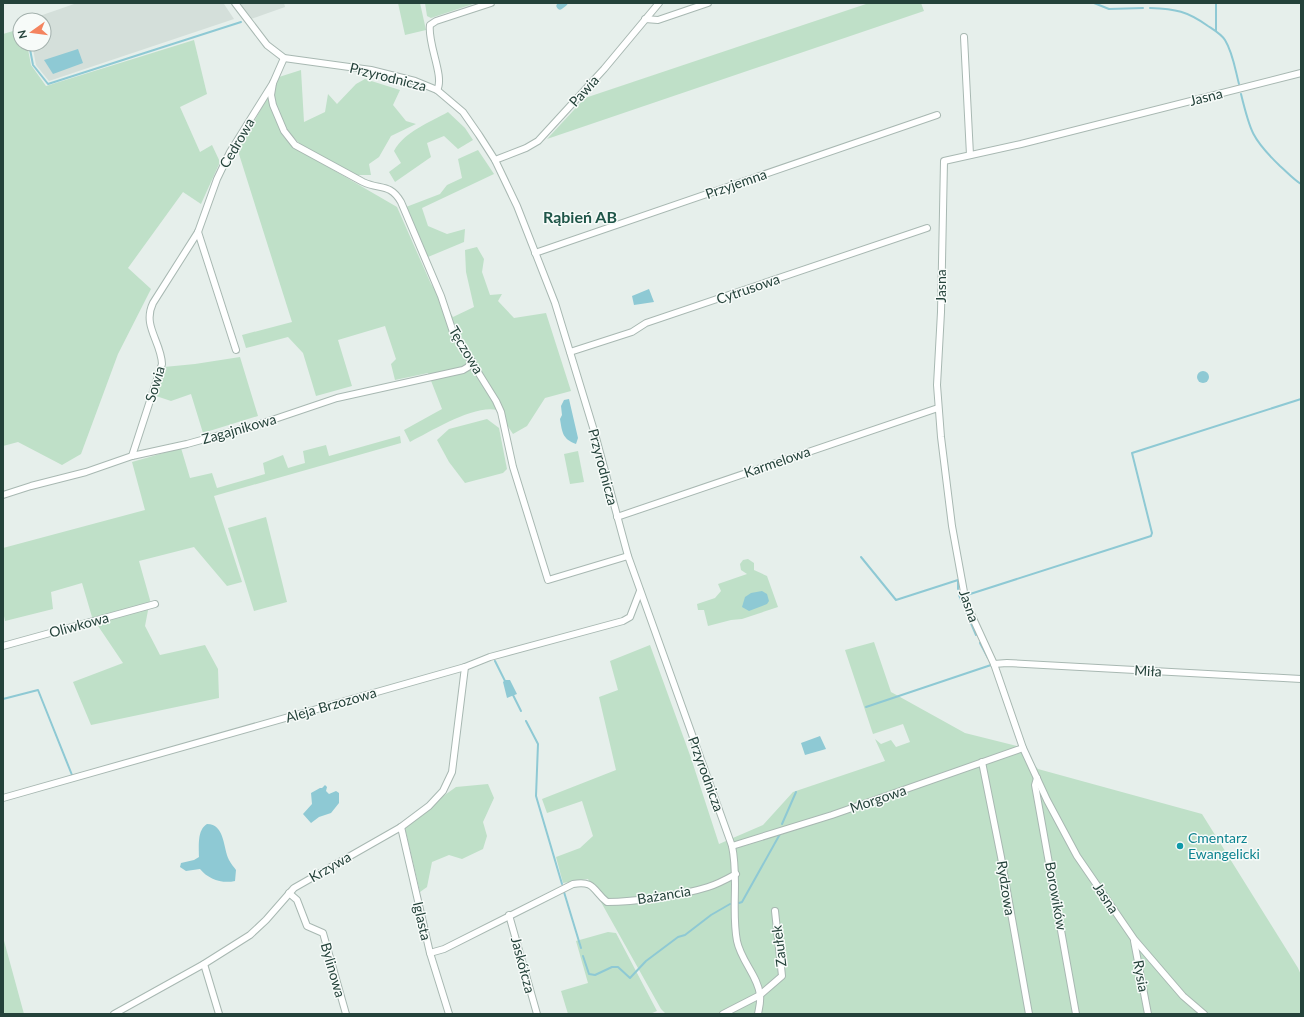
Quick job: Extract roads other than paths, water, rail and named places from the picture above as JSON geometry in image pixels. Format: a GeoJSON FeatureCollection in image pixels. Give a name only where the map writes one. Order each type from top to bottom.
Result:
{"type":"FeatureCollection","features":[{"type":"Feature","properties":{"kind":"street"},"geometry":{"type":"LineString","coordinates":[[235,3],[267,45],[284,58]]}},
{"type":"Feature","properties":{"kind":"street"},"geometry":{"type":"LineString","coordinates":[[437,90],[440,86],[431,47],[429,33],[430,26],[436,21],[491,3]]}},
{"type":"Feature","properties":{"kind":"street","name":"Pawia"},"geometry":{"type":"LineString","coordinates":[[495,160],[526,148],[538,141],[604,69],[659,3]]}},
{"type":"Feature","properties":{"kind":"street"},"geometry":{"type":"LineString","coordinates":[[645,19],[658,20],[708,3]]}},
{"type":"Feature","properties":{"kind":"street"},"geometry":{"type":"LineString","coordinates":[[964,36],[970,155]]}},
{"type":"Feature","properties":{"kind":"street","name":"Cedrowa"},"geometry":{"type":"LineString","coordinates":[[148,312],[198,232],[217,179],[227,158],[273,82],[284,58]]}},
{"type":"Feature","properties":{"kind":"street","name":"Przyrodnicza"},"geometry":{"type":"LineString","coordinates":[[284,58],[371,70],[415,81],[437,90],[462,112],[495,160],[517,206],[555,304],[595,434],[628,556],[732,846],[736,874],[737,942],[743,961],[755,982],[760,995],[758,1014]]}},
{"type":"Feature","properties":{"kind":"street","name":"Jasna"},"geometry":{"type":"LineString","coordinates":[[1204,1014],[1182,996],[1134,939],[1078,856],[1023,748],[994,664],[969,613],[963,592],[952,526],[938,408],[937,385],[941,312],[944,161],[1301,73]]}},
{"type":"Feature","properties":{"kind":"street","name":"Tęczowa"},"geometry":{"type":"LineString","coordinates":[[273,82],[271,95],[274,106],[284,131],[295,145],[371,186],[390,189],[395,192],[401,202],[434,277],[453,332],[472,361],[501,412],[513,467],[548,580],[628,556]]}},
{"type":"Feature","properties":{"kind":"street","name":"Przyjemna"},"geometry":{"type":"LineString","coordinates":[[535,253],[937,115]]}},
{"type":"Feature","properties":{"kind":"street","name":"Cytrusowa"},"geometry":{"type":"LineString","coordinates":[[570,352],[632,332],[646,323],[927,228]]}},
{"type":"Feature","properties":{"kind":"street"},"geometry":{"type":"LineString","coordinates":[[198,232],[236,350]]}},
{"type":"Feature","properties":{"kind":"street","name":"Sowia"},"geometry":{"type":"LineString","coordinates":[[132,456],[162,364],[162,357],[149,320],[148,312]]}},
{"type":"Feature","properties":{"kind":"street","name":"Zagajnikowa"},"geometry":{"type":"LineString","coordinates":[[3,495],[86,472],[132,456],[187,444],[263,423],[338,398],[463,370],[468,367],[472,361]]}},
{"type":"Feature","properties":{"kind":"street","name":"Karmelowa"},"geometry":{"type":"LineString","coordinates":[[617,517],[938,408]]}},
{"type":"Feature","properties":{"kind":"street","name":"Aleja Brzozowa"},"geometry":{"type":"LineString","coordinates":[[3,798],[465,667],[490,657],[623,621],[630,617],[640,591]]}},
{"type":"Feature","properties":{"kind":"street","name":"Oliwkowa"},"geometry":{"type":"LineString","coordinates":[[3,646],[155,604]]}},
{"type":"Feature","properties":{"kind":"street","name":"Miła"},"geometry":{"type":"LineString","coordinates":[[994,664],[1007,663],[1301,679]]}},
{"type":"Feature","properties":{"kind":"street","name":"Krzywa"},"geometry":{"type":"LineString","coordinates":[[114,1014],[204,964],[250,935],[300,884],[400,827],[429,806],[443,791],[449,779],[455,755],[465,667]]}},
{"type":"Feature","properties":{"kind":"street","name":"Morgowa"},"geometry":{"type":"LineString","coordinates":[[732,846],[832,815],[1023,748]]}},
{"type":"Feature","properties":{"kind":"street","name":"Rydzowa"},"geometry":{"type":"LineString","coordinates":[[982,762],[1001,856],[1028,1014]]}},
{"type":"Feature","properties":{"kind":"street","name":"Borowików"},"geometry":{"type":"LineString","coordinates":[[1037,778],[1036,785],[1076,1014]]}},
{"type":"Feature","properties":{"kind":"street","name":"Iglasta"},"geometry":{"type":"LineString","coordinates":[[400,827],[430,953],[449,1014]]}},
{"type":"Feature","properties":{"kind":"street","name":"Bażancia"},"geometry":{"type":"LineString","coordinates":[[595,888],[601,897],[607,902],[621,902],[692,891],[718,883],[736,874]]}},
{"type":"Feature","properties":{"kind":"street","name":"Jaskółcza"},"geometry":{"type":"LineString","coordinates":[[430,953],[444,949],[573,884],[589,884],[595,888]]}},
{"type":"Feature","properties":{"kind":"street","name":"Bylinowa"},"geometry":{"type":"LineString","coordinates":[[290,893],[297,900],[306,926],[323,933],[346,1014]]}},
{"type":"Feature","properties":{"kind":"street","name":"Zaułek"},"geometry":{"type":"LineString","coordinates":[[760,995],[782,976],[774,911]]}},
{"type":"Feature","properties":{"kind":"street","name":"Jaskółcza"},"geometry":{"type":"LineString","coordinates":[[509,915],[537,1014]]}},
{"type":"Feature","properties":{"kind":"street","name":"Rysia"},"geometry":{"type":"LineString","coordinates":[[1134,939],[1148,1014]]}},
{"type":"Feature","properties":{"kind":"street"},"geometry":{"type":"LineString","coordinates":[[204,964],[219,1014]]}},
{"type":"Feature","properties":{"kind":"street"},"geometry":{"type":"LineString","coordinates":[[723,1014],[760,995]]}},
{"type":"Feature","properties":{"kind":"water"},"geometry":{"type":"Polygon","coordinates":[[[78,49],[83,63],[53,74],[44,60],[78,49]]]}},
{"type":"Feature","properties":{"kind":"water"},"geometry":{"type":"Polygon","coordinates":[[[649,289],[654,302],[634,305],[632,296],[649,289]]]}},
{"type":"Feature","properties":{"kind":"water"},"geometry":{"type":"Polygon","coordinates":[[[1203,371],[1207,373],[1209,377],[1207,381],[1203,383],[1199,381],[1197,377],[1199,373],[1203,371]]]}},
{"type":"Feature","properties":{"kind":"water"},"geometry":{"type":"Polygon","coordinates":[[[569,399],[578,438],[576,444],[565,437],[562,431],[560,419],[562,415],[561,406],[564,400],[569,399]]]}},
{"type":"Feature","properties":{"kind":"water"},"geometry":{"type":"Polygon","coordinates":[[[762,591],[767,594],[769,601],[767,604],[749,611],[742,607],[745,597],[751,593],[762,591]]]}},
{"type":"Feature","properties":{"kind":"water"},"geometry":{"type":"Polygon","coordinates":[[[505,680],[510,680],[517,694],[507,698],[503,682],[505,680]]]}},
{"type":"Feature","properties":{"kind":"water"},"geometry":{"type":"Polygon","coordinates":[[[820,736],[826,749],[805,755],[801,743],[820,736]]]}},
{"type":"Feature","properties":{"kind":"water"},"geometry":{"type":"Polygon","coordinates":[[[325,785],[327,787],[326,791],[329,794],[336,791],[339,793],[339,803],[331,813],[319,817],[311,823],[303,814],[312,804],[311,793],[325,785]]]}},
{"type":"Feature","properties":{"kind":"water"},"geometry":{"type":"Polygon","coordinates":[[[207,824],[213,825],[220,832],[229,860],[236,870],[235,881],[225,882],[216,880],[207,876],[200,869],[186,871],[180,867],[181,863],[194,860],[199,857],[200,834],[207,824]]]}},
{"type":"Feature","properties":{"kind":"waterway"},"geometry":{"type":"LineString","coordinates":[[560,6],[564,3]]}},
{"type":"Feature","properties":{"kind":"waterway"},"geometry":{"type":"LineString","coordinates":[[1094,3],[1109,9],[1143,8]]}},
{"type":"Feature","properties":{"kind":"waterway"},"geometry":{"type":"LineString","coordinates":[[1216,3],[1216,31]]}},
{"type":"Feature","properties":{"kind":"waterway"},"geometry":{"type":"LineString","coordinates":[[1150,8],[1174,10],[1187,14],[1201,21],[1219,34],[1225,40],[1230,50],[1239,84]]}},
{"type":"Feature","properties":{"kind":"waterway"},"geometry":{"type":"LineString","coordinates":[[31,52],[33,65],[48,84],[241,22]]}},
{"type":"Feature","properties":{"kind":"waterway"},"geometry":{"type":"LineString","coordinates":[[1241,94],[1253,134],[1263,149],[1301,184]]}},
{"type":"Feature","properties":{"kind":"waterway"},"geometry":{"type":"LineString","coordinates":[[967,595],[1151,536],[1152,533],[1132,453],[1301,399]]}},
{"type":"Feature","properties":{"kind":"waterway"},"geometry":{"type":"LineString","coordinates":[[861,557],[896,600],[958,580],[958,589]]}},
{"type":"Feature","properties":{"kind":"waterway"},"geometry":{"type":"LineString","coordinates":[[959,595],[976,635]]}},
{"type":"Feature","properties":{"kind":"waterway"},"geometry":{"type":"LineString","coordinates":[[980,643],[988,658]]}},
{"type":"Feature","properties":{"kind":"waterway"},"geometry":{"type":"LineString","coordinates":[[495,661],[506,683]]}},
{"type":"Feature","properties":{"kind":"waterway"},"geometry":{"type":"LineString","coordinates":[[866,707],[991,665]]}},
{"type":"Feature","properties":{"kind":"waterway"},"geometry":{"type":"LineString","coordinates":[[3,699],[38,690],[72,775]]}},
{"type":"Feature","properties":{"kind":"waterway"},"geometry":{"type":"LineString","coordinates":[[513,695],[521,711]]}},
{"type":"Feature","properties":{"kind":"waterway"},"geometry":{"type":"LineString","coordinates":[[526,721],[538,744],[536,796],[562,884]]}},
{"type":"Feature","properties":{"kind":"waterway"},"geometry":{"type":"LineString","coordinates":[[782,824],[796,792]]}},
{"type":"Feature","properties":{"kind":"waterway"},"geometry":{"type":"LineString","coordinates":[[739,903],[742,902],[780,834]]}},
{"type":"Feature","properties":{"kind":"waterway"},"geometry":{"type":"LineString","coordinates":[[564,892],[581,948]]}},
{"type":"Feature","properties":{"kind":"waterway"},"geometry":{"type":"LineString","coordinates":[[583,956],[589,974],[595,975],[612,967],[618,967],[630,978],[646,961],[678,937],[685,935],[711,915],[730,904]]}},
{"type":"Feature","properties":{"kind":"place","name":"Cmentarz Ewangelicki"},"geometry":{"type":"Point","coordinates":[1180,846]}},
{"type":"Feature","properties":{"kind":"district","name":"Rąbień AB"},"geometry":{"type":"Point","coordinates":[580,217]}}]}
